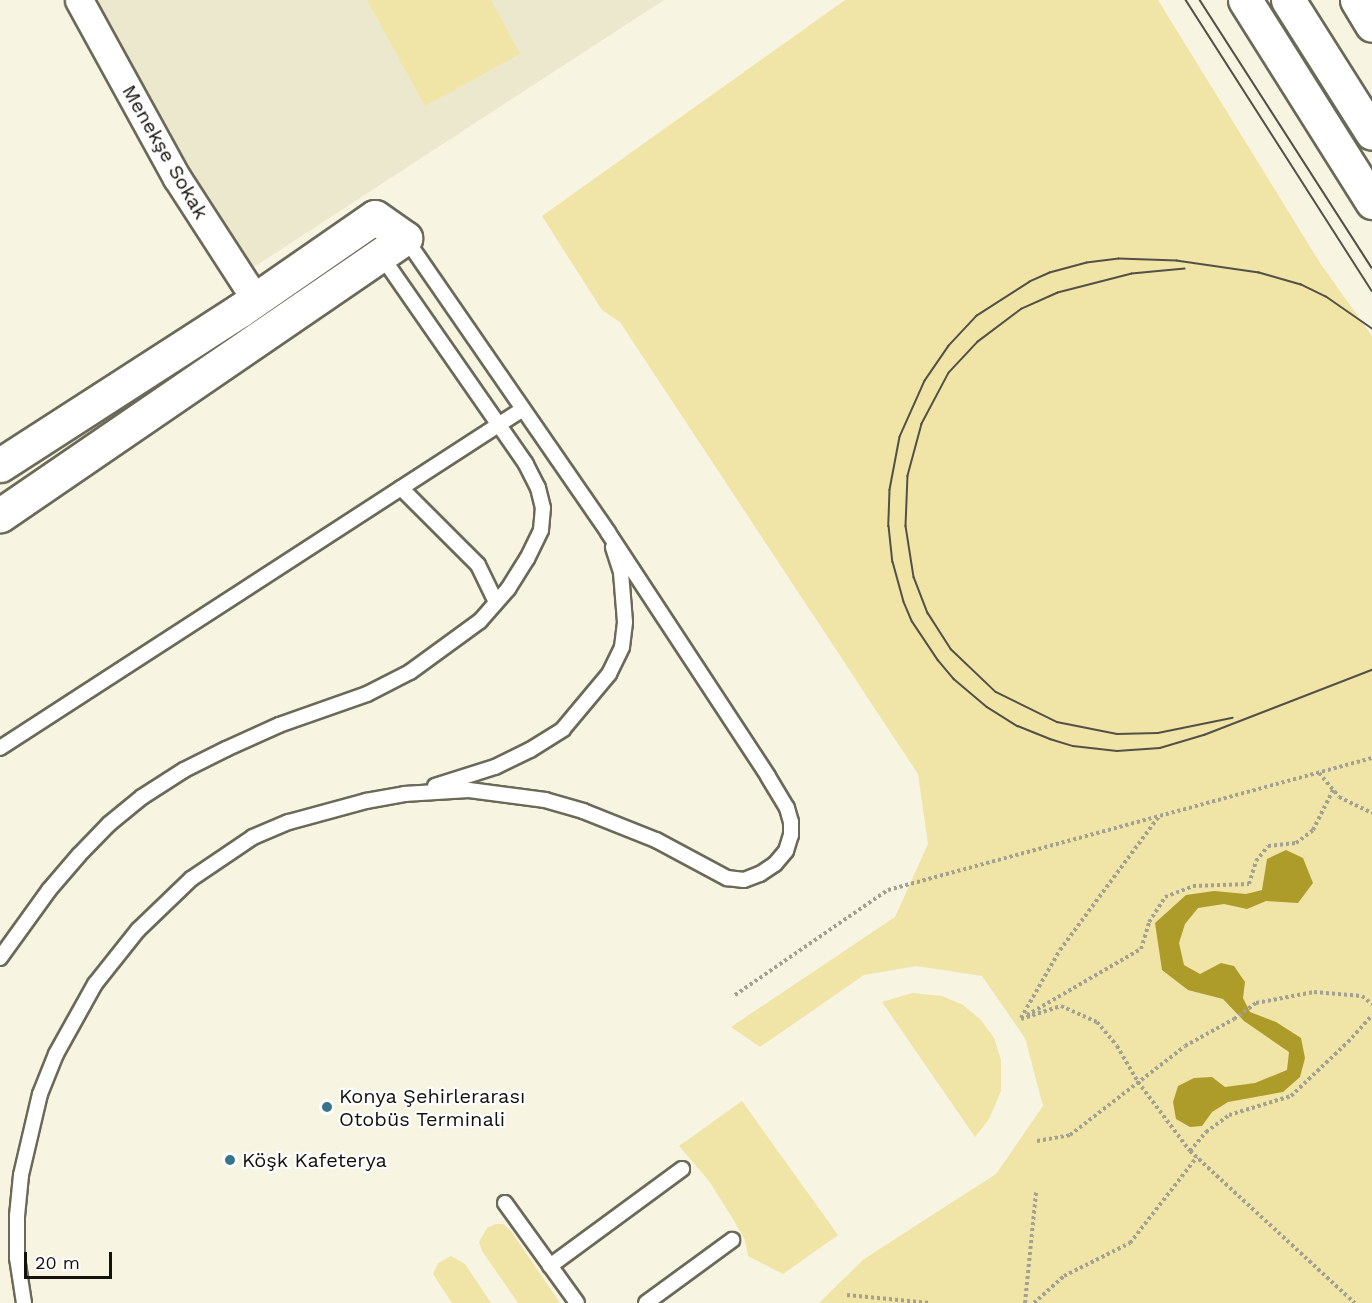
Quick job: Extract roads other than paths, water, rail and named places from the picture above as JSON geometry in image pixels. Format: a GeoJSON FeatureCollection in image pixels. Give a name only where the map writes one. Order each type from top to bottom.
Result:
{"type":"FeatureCollection","features":[{"type":"Feature","properties":{"kind":"main road"},"geometry":{"type":"LineString","coordinates":[[1245,0],[1372,202]]}},
{"type":"Feature","properties":{"kind":"main road"},"geometry":{"type":"LineString","coordinates":[[1288,0],[1372,134]]}},
{"type":"Feature","properties":{"kind":"main road"},"geometry":{"type":"LineString","coordinates":[[1357,0],[1372,25]]}},
{"type":"Feature","properties":{"kind":"main road"},"geometry":{"type":"LineString","coordinates":[[0,465],[256,300],[375,217],[392,246],[0,515]]}},
{"type":"Feature","properties":{"kind":"street","name":"Menekşe Sokak"},"geometry":{"type":"LineString","coordinates":[[79,0],[177,178],[256,300]]}},
{"type":"Feature","properties":{"kind":"lane"},"geometry":{"type":"LineString","coordinates":[[392,246],[523,409],[608,532],[779,793],[790,822],[791,835],[786,851],[775,864],[760,874],[744,880],[727,878],[626,826],[545,800],[469,790],[404,794]]}},
{"type":"Feature","properties":{"kind":"lane"},"geometry":{"type":"LineString","coordinates":[[0,957],[49,890],[79,855],[109,824],[142,797],[184,770],[226,749],[279,725],[368,694],[410,672],[480,621],[508,590],[527,559],[541,530],[543,508],[538,488],[392,246]]}},
{"type":"Feature","properties":{"kind":"lane"},"geometry":{"type":"LineString","coordinates":[[0,748],[523,409]]}},
{"type":"Feature","properties":{"kind":"lane"},"geometry":{"type":"LineString","coordinates":[[401,488],[478,565],[496,602]]}},
{"type":"Feature","properties":{"kind":"lane"},"geometry":{"type":"LineString","coordinates":[[24,1303],[17,1258],[17,1216],[28,1135],[40,1094],[56,1054],[95,984],[138,930],[163,905],[191,879],[253,837],[323,812],[404,794],[495,767],[530,750],[563,729],[588,702],[609,674],[622,647],[625,622],[621,572],[608,532]]}},
{"type":"Feature","properties":{"kind":"lane"},"geometry":{"type":"LineString","coordinates":[[550,1266],[682,1169]]}},
{"type":"Feature","properties":{"kind":"lane"},"geometry":{"type":"LineString","coordinates":[[505,1203],[577,1303]]}},
{"type":"Feature","properties":{"kind":"lane"},"geometry":{"type":"LineString","coordinates":[[646,1303],[732,1240]]}},
{"type":"Feature","properties":{"kind":"tram line"},"geometry":{"type":"LineString","coordinates":[[1186,0],[1372,291]]}},
{"type":"Feature","properties":{"kind":"tram line"},"geometry":{"type":"LineString","coordinates":[[1200,0],[1372,268]]}},
{"type":"Feature","properties":{"kind":"tram line"},"geometry":{"type":"LineString","coordinates":[[1372,329],[1326,297],[1301,285],[1259,273],[1177,261],[1119,259],[1087,263],[1050,273],[1030,282],[977,316],[949,346],[925,381],[900,437],[890,490],[889,526],[893,562],[904,602],[912,621],[938,660],[954,679],[987,707],[1018,726],[1073,746],[1117,751],[1160,748],[1204,735],[1372,670]]}},
{"type":"Feature","properties":{"kind":"tram line"},"geometry":{"type":"LineString","coordinates":[[1185,269],[1132,274],[1058,293],[1022,309],[978,342],[949,373],[922,424],[908,476],[906,526],[914,577],[928,613],[951,649],[996,692],[1057,722],[1117,734],[1158,733],[1232,718]]}},
{"type":"Feature","properties":{"kind":"place","name":"Konya Şehirlerarası Otobüs Terminali"},"geometry":{"type":"Point","coordinates":[327,1107]}},
{"type":"Feature","properties":{"kind":"place","name":"Köşk Kafeterya"},"geometry":{"type":"Point","coordinates":[230,1160]}}]}
